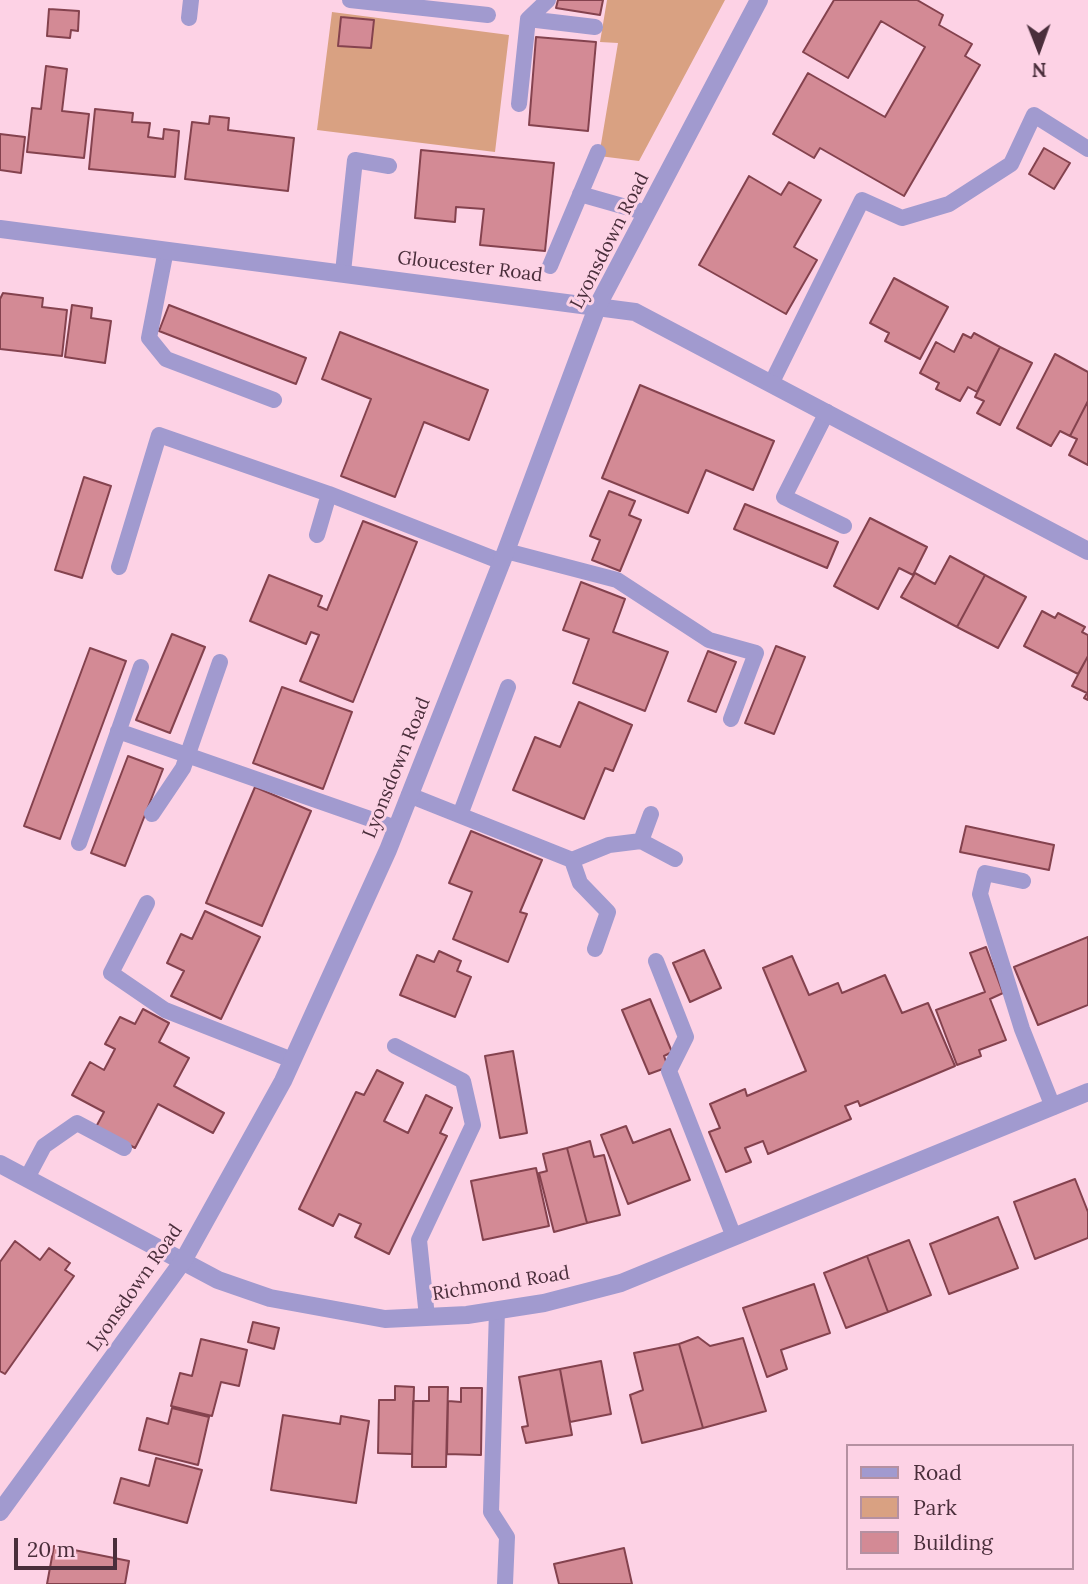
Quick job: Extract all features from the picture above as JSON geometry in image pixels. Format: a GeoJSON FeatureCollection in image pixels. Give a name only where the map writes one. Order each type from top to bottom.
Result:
{"type":"FeatureCollection","features":[{"type":"Feature","properties":{"kind":"street","name":"Lyonsdown Road"},"geometry":{"type":"LineString","coordinates":[[0,1512],[183,1261],[292,1060],[396,828],[504,556],[598,305],[759,0]]}},
{"type":"Feature","properties":{"kind":"street","name":"Gloucester Road"},"geometry":{"type":"LineString","coordinates":[[0,229],[598,305],[635,312],[1088,551]]}},
{"type":"Feature","properties":{"kind":"street","name":"Richmond Road"},"geometry":{"type":"LineString","coordinates":[[0,1164],[218,1280],[270,1298],[385,1319],[427,1317],[544,1303],[621,1283],[1088,1092]]}},
{"type":"Feature","properties":{"kind":"lane"},"geometry":{"type":"LineString","coordinates":[[189,18],[191,0]]}},
{"type":"Feature","properties":{"kind":"lane"},"geometry":{"type":"LineString","coordinates":[[350,0],[444,5],[488,15]]}},
{"type":"Feature","properties":{"kind":"lane"},"geometry":{"type":"LineString","coordinates":[[519,104],[528,19],[548,0]]}},
{"type":"Feature","properties":{"kind":"lane"},"geometry":{"type":"LineString","coordinates":[[528,19],[594,27]]}},
{"type":"Feature","properties":{"kind":"lane"},"geometry":{"type":"LineString","coordinates":[[772,382],[862,200],[902,218],[949,204],[1011,164],[1034,115],[1088,149]]}},
{"type":"Feature","properties":{"kind":"lane"},"geometry":{"type":"LineString","coordinates":[[550,266],[598,152]]}},
{"type":"Feature","properties":{"kind":"lane"},"geometry":{"type":"LineString","coordinates":[[343,272],[355,160],[390,166]]}},
{"type":"Feature","properties":{"kind":"lane"},"geometry":{"type":"LineString","coordinates":[[580,194],[647,213]]}},
{"type":"Feature","properties":{"kind":"lane"},"geometry":{"type":"LineString","coordinates":[[166,250],[149,338],[166,359],[274,400]]}},
{"type":"Feature","properties":{"kind":"lane"},"geometry":{"type":"LineString","coordinates":[[827,412],[784,497],[844,526]]}},
{"type":"Feature","properties":{"kind":"lane"},"geometry":{"type":"LineString","coordinates":[[120,567],[159,435],[504,556],[617,580],[709,640],[756,653],[731,719]]}},
{"type":"Feature","properties":{"kind":"lane"},"geometry":{"type":"LineString","coordinates":[[317,535],[329,494]]}},
{"type":"Feature","properties":{"kind":"lane"},"geometry":{"type":"LineString","coordinates":[[152,814],[187,757],[220,663]]}},
{"type":"Feature","properties":{"kind":"lane"},"geometry":{"type":"LineString","coordinates":[[79,843],[141,667]]}},
{"type":"Feature","properties":{"kind":"lane"},"geometry":{"type":"LineString","coordinates":[[460,815],[508,687]]}},
{"type":"Feature","properties":{"kind":"lane"},"geometry":{"type":"LineString","coordinates":[[118,731],[396,828]]}},
{"type":"Feature","properties":{"kind":"lane"},"geometry":{"type":"LineString","coordinates":[[409,795],[572,860],[609,845],[640,841],[675,859]]}},
{"type":"Feature","properties":{"kind":"lane"},"geometry":{"type":"LineString","coordinates":[[640,841],[651,814]]}},
{"type":"Feature","properties":{"kind":"lane"},"geometry":{"type":"LineString","coordinates":[[572,860],[580,883],[608,912],[595,949]]}},
{"type":"Feature","properties":{"kind":"lane"},"geometry":{"type":"LineString","coordinates":[[1023,881],[985,873],[980,894],[1022,1029],[1053,1107]]}},
{"type":"Feature","properties":{"kind":"lane"},"geometry":{"type":"LineString","coordinates":[[147,903],[111,973],[165,1010],[292,1060]]}},
{"type":"Feature","properties":{"kind":"lane"},"geometry":{"type":"LineString","coordinates":[[656,961],[686,1037],[670,1071],[734,1237]]}},
{"type":"Feature","properties":{"kind":"lane"},"geometry":{"type":"LineString","coordinates":[[394,1046],[463,1081],[473,1125],[419,1240],[427,1317]]}},
{"type":"Feature","properties":{"kind":"lane"},"geometry":{"type":"LineString","coordinates":[[27,1178],[44,1146],[78,1123],[124,1148]]}},
{"type":"Feature","properties":{"kind":"lane"},"geometry":{"type":"LineString","coordinates":[[497,1310],[491,1512],[507,1536],[505,1584]]}},
{"type":"Feature","properties":{"kind":"green space"},"geometry":{"type":"Polygon","coordinates":[[[607,0],[725,0],[639,161],[599,156],[618,43],[600,42],[607,0]]]}},
{"type":"Feature","properties":{"kind":"green space"},"geometry":{"type":"Polygon","coordinates":[[[332,12],[509,35],[495,152],[317,130],[332,12]]]}},
{"type":"Feature","properties":{"kind":"building"},"geometry":{"type":"Polygon","coordinates":[[[558,0],[603,0],[600,15],[556,8],[558,0]]]}},
{"type":"Feature","properties":{"kind":"building"},"geometry":{"type":"Polygon","coordinates":[[[834,0],[917,0],[943,15],[939,25],[972,44],[965,56],[980,65],[904,196],[820,148],[814,158],[773,134],[808,73],[885,117],[925,47],[881,21],[848,78],[803,52],[834,0]]]}},
{"type":"Feature","properties":{"kind":"building"},"geometry":{"type":"Polygon","coordinates":[[[49,9],[79,11],[78,31],[71,30],[70,38],[47,36],[49,9]]]}},
{"type":"Feature","properties":{"kind":"building"},"geometry":{"type":"Polygon","coordinates":[[[341,17],[374,20],[371,48],[338,46],[341,17]]]}},
{"type":"Feature","properties":{"kind":"building"},"geometry":{"type":"Polygon","coordinates":[[[536,37],[596,42],[588,131],[529,125],[536,37]]]}},
{"type":"Feature","properties":{"kind":"building"},"geometry":{"type":"Polygon","coordinates":[[[46,66],[67,69],[62,111],[89,114],[84,158],[27,152],[32,108],[41,109],[46,66]]]}},
{"type":"Feature","properties":{"kind":"building"},"geometry":{"type":"Polygon","coordinates":[[[95,109],[133,113],[132,122],[150,123],[148,137],[163,139],[164,129],[179,131],[175,177],[89,169],[95,109]]]}},
{"type":"Feature","properties":{"kind":"building"},"geometry":{"type":"Polygon","coordinates":[[[210,116],[229,118],[228,130],[294,138],[288,191],[185,179],[192,122],[209,124],[210,116]]]}},
{"type":"Feature","properties":{"kind":"building"},"geometry":{"type":"Polygon","coordinates":[[[0,134],[25,137],[21,173],[0,170],[0,134]]]}},
{"type":"Feature","properties":{"kind":"building"},"geometry":{"type":"Polygon","coordinates":[[[1044,148],[1070,163],[1054,189],[1029,174],[1044,148]]]}},
{"type":"Feature","properties":{"kind":"building"},"geometry":{"type":"Polygon","coordinates":[[[421,150],[554,163],[545,251],[480,245],[484,209],[456,207],[455,222],[415,218],[421,150]]]}},
{"type":"Feature","properties":{"kind":"building"},"geometry":{"type":"Polygon","coordinates":[[[749,176],[781,195],[789,182],[821,200],[794,247],[817,260],[786,314],[699,265],[749,176]]]}},
{"type":"Feature","properties":{"kind":"building"},"geometry":{"type":"Polygon","coordinates":[[[894,278],[948,307],[920,359],[885,341],[889,333],[870,323],[894,278]]]}},
{"type":"Feature","properties":{"kind":"building"},"geometry":{"type":"Polygon","coordinates":[[[3,293],[43,298],[42,307],[67,310],[62,356],[0,349],[0,299],[3,293]]]}},
{"type":"Feature","properties":{"kind":"building"},"geometry":{"type":"Polygon","coordinates":[[[72,305],[92,308],[91,318],[111,321],[105,363],[65,357],[72,305]]]}},
{"type":"Feature","properties":{"kind":"building"},"geometry":{"type":"Polygon","coordinates":[[[169,305],[306,358],[296,384],[159,331],[169,305]]]}},
{"type":"Feature","properties":{"kind":"building"},"geometry":{"type":"Polygon","coordinates":[[[340,332],[488,390],[469,440],[424,422],[395,497],[341,476],[371,399],[322,379],[340,332]]]}},
{"type":"Feature","properties":{"kind":"building"},"geometry":{"type":"Polygon","coordinates":[[[974,333],[1000,347],[977,392],[968,387],[960,401],[936,389],[939,383],[920,373],[936,342],[954,352],[963,334],[971,338],[974,333]]]}},
{"type":"Feature","properties":{"kind":"building"},"geometry":{"type":"Polygon","coordinates":[[[1000,347],[1032,363],[1000,425],[977,413],[984,401],[975,397],[1000,347]]]}},
{"type":"Feature","properties":{"kind":"building"},"geometry":{"type":"Polygon","coordinates":[[[1055,354],[1088,372],[1088,401],[1070,436],[1060,431],[1051,446],[1017,428],[1055,354]]]}},
{"type":"Feature","properties":{"kind":"building"},"geometry":{"type":"Polygon","coordinates":[[[640,385],[774,441],[753,490],[706,470],[688,513],[602,478],[640,385]]]}},
{"type":"Feature","properties":{"kind":"building"},"geometry":{"type":"Polygon","coordinates":[[[1088,401],[1088,465],[1069,455],[1077,439],[1070,436],[1088,401]]]}},
{"type":"Feature","properties":{"kind":"building"},"geometry":{"type":"Polygon","coordinates":[[[84,477],[111,486],[82,578],[55,570],[84,477]]]}},
{"type":"Feature","properties":{"kind":"building"},"geometry":{"type":"Polygon","coordinates":[[[609,491],[635,501],[629,515],[641,520],[620,571],[592,560],[600,540],[590,536],[609,491]]]}},
{"type":"Feature","properties":{"kind":"building"},"geometry":{"type":"Polygon","coordinates":[[[745,504],[838,542],[827,568],[734,529],[745,504]]]}},
{"type":"Feature","properties":{"kind":"building"},"geometry":{"type":"Polygon","coordinates":[[[870,518],[927,547],[913,575],[899,568],[878,609],[834,586],[870,518]]]}},
{"type":"Feature","properties":{"kind":"building"},"geometry":{"type":"Polygon","coordinates":[[[363,521],[417,542],[353,702],[300,681],[319,635],[311,632],[306,644],[250,621],[269,575],[322,596],[318,606],[327,610],[363,521]]]}},
{"type":"Feature","properties":{"kind":"building"},"geometry":{"type":"Polygon","coordinates":[[[950,556],[985,575],[957,627],[901,597],[915,573],[935,584],[950,556]]]}},
{"type":"Feature","properties":{"kind":"building"},"geometry":{"type":"Polygon","coordinates":[[[985,575],[1026,597],[998,648],[957,627],[985,575]]]}},
{"type":"Feature","properties":{"kind":"building"},"geometry":{"type":"Polygon","coordinates":[[[581,582],[625,599],[613,632],[668,652],[645,711],[573,683],[589,639],[563,630],[581,582]]]}},
{"type":"Feature","properties":{"kind":"building"},"geometry":{"type":"Polygon","coordinates":[[[1042,611],[1055,618],[1058,613],[1085,627],[1082,632],[1088,635],[1088,656],[1078,674],[1024,646],[1042,611]]]}},
{"type":"Feature","properties":{"kind":"building"},"geometry":{"type":"Polygon","coordinates":[[[172,634],[205,647],[170,733],[136,720],[172,634]]]}},
{"type":"Feature","properties":{"kind":"building"},"geometry":{"type":"Polygon","coordinates":[[[776,646],[805,657],[774,734],[745,723],[776,646]]]}},
{"type":"Feature","properties":{"kind":"building"},"geometry":{"type":"Polygon","coordinates":[[[90,648],[126,661],[60,839],[24,826],[90,648]]]}},
{"type":"Feature","properties":{"kind":"building"},"geometry":{"type":"Polygon","coordinates":[[[708,651],[736,662],[716,712],[688,701],[708,651]]]}},
{"type":"Feature","properties":{"kind":"building"},"geometry":{"type":"Polygon","coordinates":[[[1088,656],[1088,700],[1084,698],[1087,693],[1072,686],[1088,656]]]}},
{"type":"Feature","properties":{"kind":"building"},"geometry":{"type":"Polygon","coordinates":[[[282,687],[352,712],[323,789],[253,763],[282,687]]]}},
{"type":"Feature","properties":{"kind":"building"},"geometry":{"type":"Polygon","coordinates":[[[579,702],[632,725],[613,771],[605,768],[584,819],[513,790],[535,737],[560,747],[579,702]]]}},
{"type":"Feature","properties":{"kind":"building"},"geometry":{"type":"Polygon","coordinates":[[[128,756],[163,769],[125,866],[91,853],[128,756]]]}},
{"type":"Feature","properties":{"kind":"building"},"geometry":{"type":"Polygon","coordinates":[[[255,787],[311,811],[262,926],[206,903],[255,787]]]}},
{"type":"Feature","properties":{"kind":"building"},"geometry":{"type":"Polygon","coordinates":[[[966,826],[1054,845],[1049,870],[960,852],[966,826]]]}},
{"type":"Feature","properties":{"kind":"building"},"geometry":{"type":"Polygon","coordinates":[[[471,831],[542,860],[520,912],[527,914],[508,962],[453,939],[472,892],[449,883],[471,831]]]}},
{"type":"Feature","properties":{"kind":"building"},"geometry":{"type":"Polygon","coordinates":[[[205,911],[260,937],[221,1019],[171,996],[184,971],[167,963],[181,934],[192,939],[205,911]]]}},
{"type":"Feature","properties":{"kind":"building"},"geometry":{"type":"Polygon","coordinates":[[[1088,937],[1088,1005],[1038,1025],[1014,967],[1088,937]]]}},
{"type":"Feature","properties":{"kind":"building"},"geometry":{"type":"Polygon","coordinates":[[[986,947],[1003,993],[990,999],[1006,1040],[979,1050],[981,1056],[957,1065],[936,1010],[985,992],[970,953],[986,947]]]}},
{"type":"Feature","properties":{"kind":"building"},"geometry":{"type":"Polygon","coordinates":[[[704,950],[721,988],[690,1002],[673,963],[704,950]]]}},
{"type":"Feature","properties":{"kind":"building"},"geometry":{"type":"Polygon","coordinates":[[[439,951],[461,961],[457,971],[471,977],[455,1017],[400,995],[417,955],[434,962],[439,951]]]}},
{"type":"Feature","properties":{"kind":"building"},"geometry":{"type":"Polygon","coordinates":[[[792,956],[809,995],[838,983],[842,993],[885,975],[902,1013],[928,1003],[955,1066],[860,1106],[858,1101],[845,1106],[851,1119],[768,1154],[763,1141],[745,1148],[751,1162],[726,1172],[709,1132],[720,1128],[710,1104],[745,1089],[747,1096],[806,1071],[763,968],[792,956]]]}},
{"type":"Feature","properties":{"kind":"building"},"geometry":{"type":"Polygon","coordinates":[[[650,999],[672,1052],[664,1056],[668,1067],[649,1074],[622,1010],[650,999]]]}},
{"type":"Feature","properties":{"kind":"building"},"geometry":{"type":"Polygon","coordinates":[[[143,1009],[169,1023],[159,1042],[189,1058],[174,1086],[224,1113],[213,1133],[158,1104],[135,1148],[96,1127],[104,1112],[72,1095],[90,1062],[104,1070],[115,1049],[105,1044],[120,1017],[135,1024],[143,1009]]]}},
{"type":"Feature","properties":{"kind":"building"},"geometry":{"type":"Polygon","coordinates":[[[513,1051],[527,1133],[500,1138],[485,1056],[513,1051]]]}},
{"type":"Feature","properties":{"kind":"building"},"geometry":{"type":"Polygon","coordinates":[[[377,1070],[403,1083],[384,1121],[408,1133],[426,1095],[452,1108],[440,1133],[447,1136],[389,1254],[355,1237],[361,1224],[339,1214],[333,1226],[299,1209],[356,1092],[364,1095],[377,1070]]]}},
{"type":"Feature","properties":{"kind":"building"},"geometry":{"type":"Polygon","coordinates":[[[626,1126],[633,1143],[670,1129],[690,1180],[628,1204],[601,1135],[626,1126]]]}},
{"type":"Feature","properties":{"kind":"building"},"geometry":{"type":"Polygon","coordinates":[[[590,1141],[594,1157],[604,1155],[620,1215],[587,1223],[567,1148],[590,1141]]]}},
{"type":"Feature","properties":{"kind":"building"},"geometry":{"type":"Polygon","coordinates":[[[567,1148],[587,1223],[554,1232],[539,1173],[547,1171],[543,1154],[567,1148]]]}},
{"type":"Feature","properties":{"kind":"building"},"geometry":{"type":"Polygon","coordinates":[[[536,1168],[549,1226],[483,1240],[471,1181],[536,1168]]]}},
{"type":"Feature","properties":{"kind":"building"},"geometry":{"type":"Polygon","coordinates":[[[1075,1179],[1088,1212],[1088,1238],[1035,1259],[1014,1202],[1075,1179]]]}},
{"type":"Feature","properties":{"kind":"building"},"geometry":{"type":"Polygon","coordinates":[[[998,1217],[1018,1268],[949,1294],[930,1244],[998,1217]]]}},
{"type":"Feature","properties":{"kind":"building"},"geometry":{"type":"Polygon","coordinates":[[[909,1240],[931,1295],[888,1312],[867,1256],[909,1240]]]}},
{"type":"Feature","properties":{"kind":"building"},"geometry":{"type":"Polygon","coordinates":[[[15,1241],[40,1260],[49,1248],[70,1263],[65,1270],[74,1276],[5,1374],[0,1371],[0,1262],[15,1241]]]}},
{"type":"Feature","properties":{"kind":"building"},"geometry":{"type":"Polygon","coordinates":[[[867,1256],[888,1312],[846,1328],[824,1273],[867,1256]]]}},
{"type":"Feature","properties":{"kind":"building"},"geometry":{"type":"Polygon","coordinates":[[[814,1284],[830,1333],[781,1350],[787,1369],[767,1377],[743,1308],[814,1284]]]}},
{"type":"Feature","properties":{"kind":"building"},"geometry":{"type":"Polygon","coordinates":[[[253,1322],[279,1328],[274,1349],[248,1342],[253,1322]]]}},
{"type":"Feature","properties":{"kind":"building"},"geometry":{"type":"Polygon","coordinates":[[[698,1337],[710,1346],[743,1338],[766,1411],[703,1428],[679,1344],[698,1337]]]}},
{"type":"Feature","properties":{"kind":"building"},"geometry":{"type":"Polygon","coordinates":[[[201,1339],[247,1350],[239,1386],[221,1382],[212,1416],[171,1406],[180,1373],[192,1376],[201,1339]]]}},
{"type":"Feature","properties":{"kind":"building"},"geometry":{"type":"Polygon","coordinates":[[[679,1344],[703,1428],[642,1443],[630,1395],[643,1390],[634,1353],[679,1344]]]}},
{"type":"Feature","properties":{"kind":"building"},"geometry":{"type":"Polygon","coordinates":[[[601,1361],[611,1414],[570,1422],[560,1369],[601,1361]]]}},
{"type":"Feature","properties":{"kind":"building"},"geometry":{"type":"Polygon","coordinates":[[[560,1369],[572,1435],[526,1443],[522,1427],[528,1426],[519,1377],[560,1369]]]}},
{"type":"Feature","properties":{"kind":"building"},"geometry":{"type":"Polygon","coordinates":[[[395,1386],[414,1387],[412,1454],[378,1453],[379,1400],[395,1400],[395,1386]]]}},
{"type":"Feature","properties":{"kind":"building"},"geometry":{"type":"Polygon","coordinates":[[[429,1387],[448,1387],[446,1467],[412,1467],[413,1401],[429,1401],[429,1387]]]}},
{"type":"Feature","properties":{"kind":"building"},"geometry":{"type":"Polygon","coordinates":[[[461,1388],[482,1388],[481,1455],[447,1454],[448,1401],[461,1402],[461,1388]]]}},
{"type":"Feature","properties":{"kind":"building"},"geometry":{"type":"Polygon","coordinates":[[[172,1408],[209,1417],[198,1465],[139,1450],[147,1418],[168,1424],[172,1408]]]}},
{"type":"Feature","properties":{"kind":"building"},"geometry":{"type":"Polygon","coordinates":[[[283,1415],[340,1424],[341,1416],[369,1421],[356,1503],[271,1490],[283,1415]]]}},
{"type":"Feature","properties":{"kind":"building"},"geometry":{"type":"Polygon","coordinates":[[[156,1458],[202,1470],[187,1523],[114,1503],[121,1478],[149,1486],[156,1458]]]}},
{"type":"Feature","properties":{"kind":"building"},"geometry":{"type":"Polygon","coordinates":[[[54,1546],[129,1561],[125,1584],[47,1584],[54,1546]]]}},
{"type":"Feature","properties":{"kind":"building"},"geometry":{"type":"Polygon","coordinates":[[[624,1548],[632,1584],[559,1584],[554,1564],[624,1548]]]}}]}
